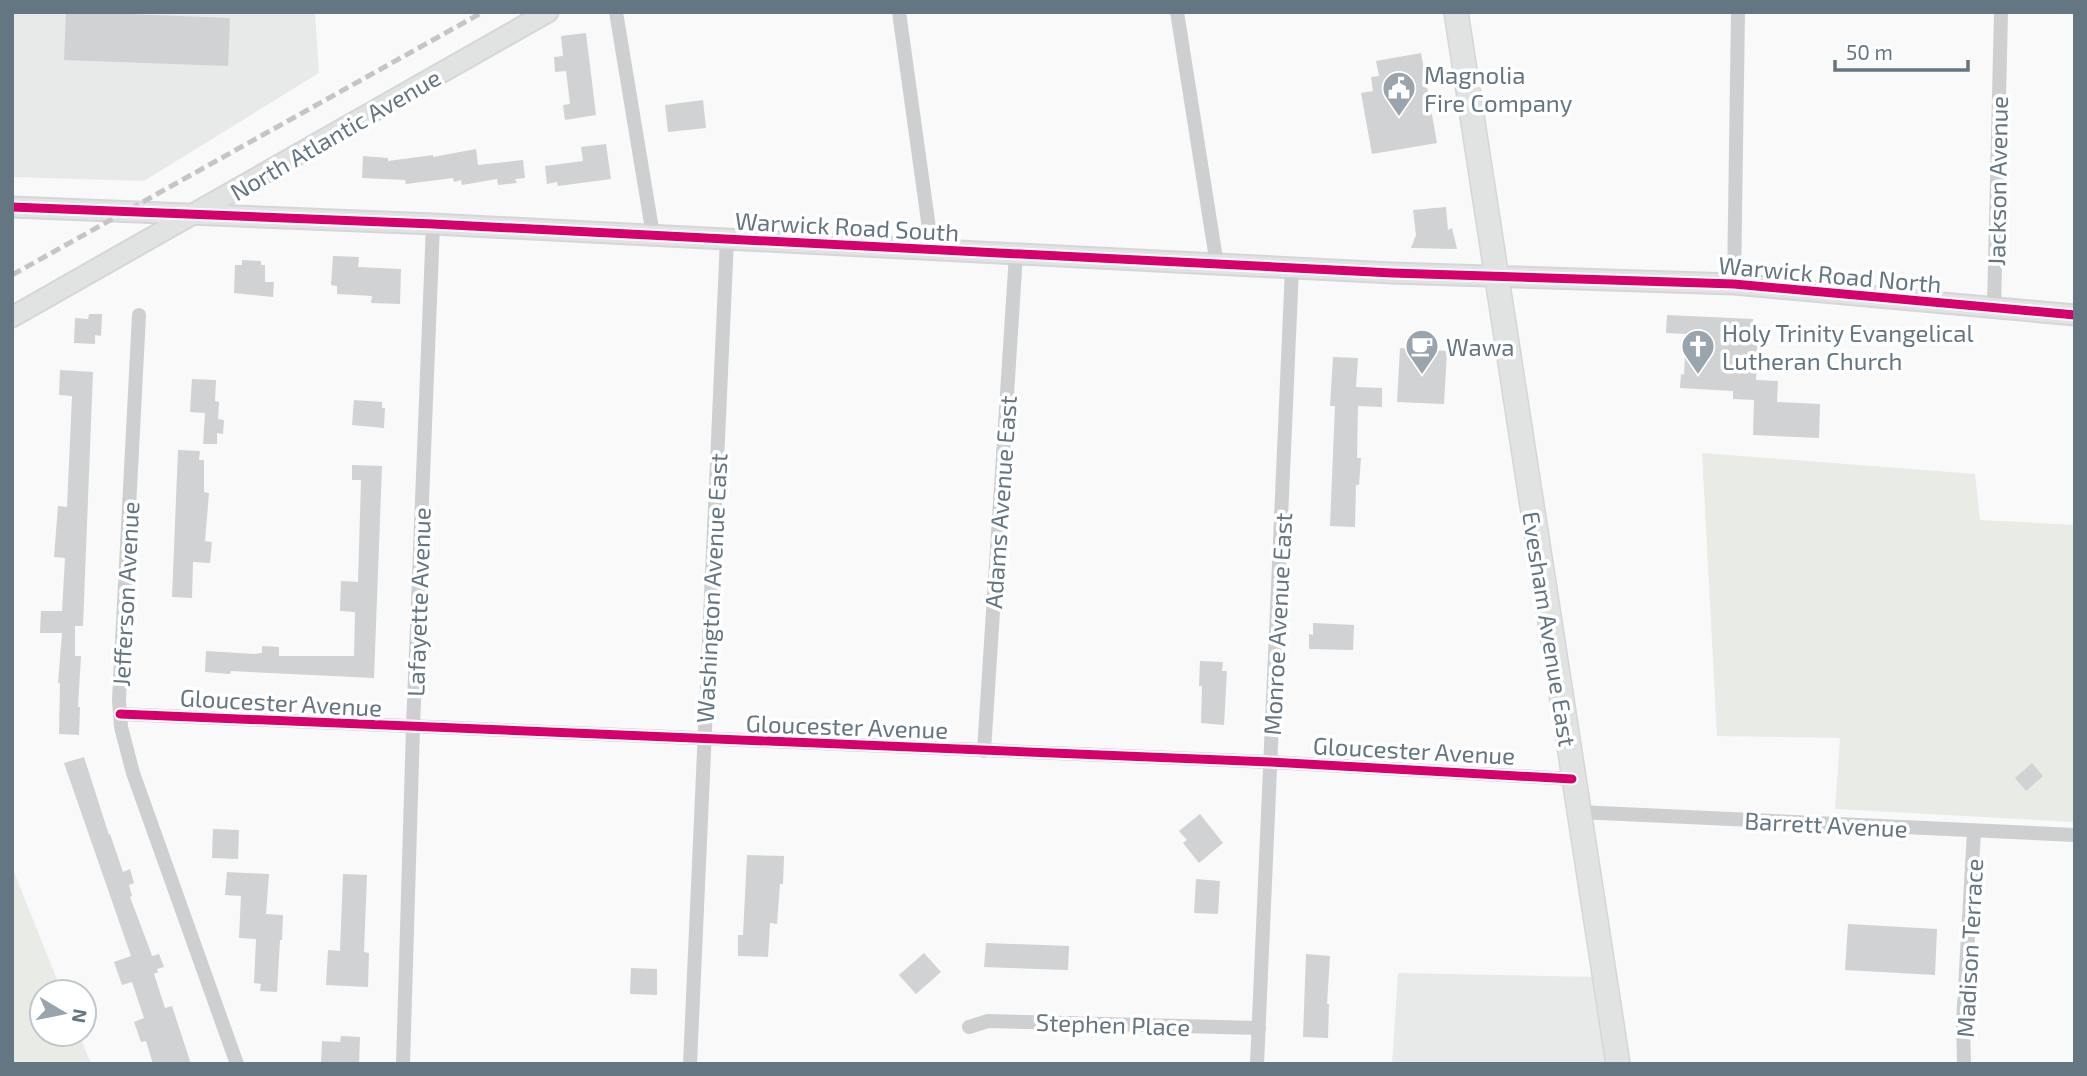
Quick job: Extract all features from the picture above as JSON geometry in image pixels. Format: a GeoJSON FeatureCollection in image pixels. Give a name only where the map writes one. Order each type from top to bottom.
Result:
{"type":"FeatureCollection","features":[{"type":"Feature","properties":{"kind":"main road","name":"Evesham Avenue East"},"geometry":{"type":"LineString","coordinates":[[1456,12],[1618,1064]]}},
{"type":"Feature","properties":{"kind":"street","name":"North Atlantic Avenue"},"geometry":{"type":"LineString","coordinates":[[12,317],[548,12]]}},
{"type":"Feature","properties":{"kind":"street"},"geometry":{"type":"LineString","coordinates":[[616,12],[653,235]]}},
{"type":"Feature","properties":{"kind":"street"},"geometry":{"type":"LineString","coordinates":[[899,12],[932,250]]}},
{"type":"Feature","properties":{"kind":"street"},"geometry":{"type":"LineString","coordinates":[[1177,12],[1217,265]]}},
{"type":"Feature","properties":{"kind":"street"},"geometry":{"type":"LineString","coordinates":[[1734,284],[1738,12]]}},
{"type":"Feature","properties":{"kind":"street","name":"Jackson Avenue"},"geometry":{"type":"LineString","coordinates":[[1994,307],[2001,12]]}},
{"type":"Feature","properties":{"kind":"street","name":"Warwick Road South"},"geometry":{"type":"LineString","coordinates":[[12,207],[433,224],[1217,265],[1497,276]]}},
{"type":"Feature","properties":{"kind":"street","name":"Lafayette Avenue"},"geometry":{"type":"LineString","coordinates":[[403,1064],[433,224]]}},
{"type":"Feature","properties":{"kind":"street","name":"Washington Avenue East"},"geometry":{"type":"LineString","coordinates":[[690,1064],[727,239]]}},
{"type":"Feature","properties":{"kind":"street","name":"Adams Avenue East"},"geometry":{"type":"LineString","coordinates":[[984,751],[1016,254]]}},
{"type":"Feature","properties":{"kind":"street","name":"Monroe Avenue East"},"geometry":{"type":"LineString","coordinates":[[1257,1064],[1292,268]]}},
{"type":"Feature","properties":{"kind":"street","name":"Warwick Road North"},"geometry":{"type":"LineString","coordinates":[[1497,276],[1734,284],[2075,315]]}},
{"type":"Feature","properties":{"kind":"street","name":"Jefferson Avenue"},"geometry":{"type":"LineString","coordinates":[[139,315],[121,727],[133,773],[237,1064]]}},
{"type":"Feature","properties":{"kind":"street","name":"Gloucester Avenue"},"geometry":{"type":"LineString","coordinates":[[120,714],[704,740],[1270,761],[1572,779]]}},
{"type":"Feature","properties":{"kind":"street","name":"Barrett Avenue"},"geometry":{"type":"LineString","coordinates":[[1578,812],[2075,835]]}},
{"type":"Feature","properties":{"kind":"street","name":"Madison Terrace"},"geometry":{"type":"LineString","coordinates":[[1964,1064],[1963,1023],[1974,831]]}},
{"type":"Feature","properties":{"kind":"street","name":"Stephen Place"},"geometry":{"type":"LineString","coordinates":[[969,1027],[988,1021],[1259,1028]]}},
{"type":"Feature","properties":{"kind":"shaded area"},"geometry":{"type":"Polygon","coordinates":[[[12,12],[315,12],[319,73],[144,181],[12,177],[12,12]]]}},
{"type":"Feature","properties":{"kind":"shaded area"},"geometry":{"type":"Polygon","coordinates":[[[1702,453],[1975,474],[1980,520],[2075,525],[2075,822],[1835,809],[1840,738],[1717,736],[1702,453]]]}},
{"type":"Feature","properties":{"kind":"shaded area"},"geometry":{"type":"Polygon","coordinates":[[[12,867],[56,978],[28,978],[28,1048],[85,1048],[91,1064],[12,1064],[12,867]]]}},
{"type":"Feature","properties":{"kind":"shaded area"},"geometry":{"type":"Polygon","coordinates":[[[1398,973],[1596,977],[1609,1064],[1392,1064],[1398,973]]]}},
{"type":"Feature","properties":{"kind":"building"},"geometry":{"type":"Polygon","coordinates":[[[66,12],[128,12],[230,18],[228,66],[64,60],[66,12]]]}},
{"type":"Feature","properties":{"kind":"building"},"geometry":{"type":"Polygon","coordinates":[[[586,33],[596,115],[565,120],[563,105],[570,104],[566,71],[555,72],[554,57],[563,56],[561,36],[586,33]]]}},
{"type":"Feature","properties":{"kind":"building","name":"Magnolia Fire Company"},"geometry":{"type":"Polygon","coordinates":[[[1421,53],[1437,143],[1372,154],[1361,93],[1373,91],[1371,77],[1379,76],[1376,61],[1421,53]]]}},
{"type":"Feature","properties":{"kind":"building"},"geometry":{"type":"Polygon","coordinates":[[[703,100],[706,128],[668,132],[665,105],[703,100]]]}},
{"type":"Feature","properties":{"kind":"building"},"geometry":{"type":"Polygon","coordinates":[[[606,144],[611,179],[558,186],[557,182],[547,184],[545,166],[583,161],[581,147],[606,144]]]}},
{"type":"Feature","properties":{"kind":"building"},"geometry":{"type":"Polygon","coordinates":[[[476,149],[478,165],[523,160],[525,178],[515,179],[517,183],[498,185],[497,179],[462,185],[461,180],[454,182],[453,178],[406,184],[405,180],[362,178],[363,156],[388,158],[388,161],[433,157],[476,149]]]}},
{"type":"Feature","properties":{"kind":"building"},"geometry":{"type":"Polygon","coordinates":[[[1446,207],[1448,230],[1452,228],[1457,249],[1411,248],[1416,235],[1413,210],[1446,207]]]}},
{"type":"Feature","properties":{"kind":"building"},"geometry":{"type":"Polygon","coordinates":[[[333,256],[359,257],[358,267],[401,269],[400,304],[371,303],[372,296],[337,294],[337,286],[331,285],[333,256]]]}},
{"type":"Feature","properties":{"kind":"building"},"geometry":{"type":"Polygon","coordinates":[[[242,260],[261,261],[261,265],[265,265],[265,282],[274,282],[273,297],[234,293],[235,265],[242,265],[242,260]]]}},
{"type":"Feature","properties":{"kind":"building"},"geometry":{"type":"Polygon","coordinates":[[[89,314],[102,314],[101,336],[95,335],[95,344],[74,343],[75,318],[88,319],[89,314]]]}},
{"type":"Feature","properties":{"kind":"building","name":"Holy Trinity Evangelical Lutheran Church"},"geometry":{"type":"Polygon","coordinates":[[[1667,315],[1753,319],[1752,334],[1758,334],[1756,380],[1778,381],[1777,402],[1820,404],[1819,438],[1753,435],[1754,400],[1733,399],[1733,391],[1680,388],[1681,374],[1684,375],[1686,334],[1666,333],[1667,315]]]}},
{"type":"Feature","properties":{"kind":"building","name":"Wawa"},"geometry":{"type":"Polygon","coordinates":[[[1400,348],[1447,351],[1444,404],[1397,402],[1400,348]]]}},
{"type":"Feature","properties":{"kind":"building"},"geometry":{"type":"Polygon","coordinates":[[[1333,357],[1358,358],[1356,387],[1382,388],[1382,407],[1358,406],[1357,458],[1361,458],[1359,485],[1356,485],[1355,527],[1330,526],[1335,406],[1330,406],[1333,357]]]}},
{"type":"Feature","properties":{"kind":"building"},"geometry":{"type":"Polygon","coordinates":[[[60,370],[93,372],[83,626],[75,626],[75,656],[81,656],[79,735],[59,734],[58,683],[62,633],[40,633],[41,611],[62,611],[65,558],[54,557],[58,506],[67,507],[72,396],[59,395],[60,370]]]}},
{"type":"Feature","properties":{"kind":"building"},"geometry":{"type":"Polygon","coordinates":[[[192,379],[216,380],[218,419],[224,420],[223,434],[217,433],[217,444],[203,444],[205,413],[190,412],[192,379]]]}},
{"type":"Feature","properties":{"kind":"building"},"geometry":{"type":"Polygon","coordinates":[[[354,400],[382,402],[382,408],[385,408],[384,428],[352,425],[354,400]]]}},
{"type":"Feature","properties":{"kind":"building"},"geometry":{"type":"Polygon","coordinates":[[[178,450],[200,451],[199,460],[204,460],[204,492],[209,493],[205,541],[212,542],[210,563],[193,562],[192,598],[172,597],[178,450]]]}},
{"type":"Feature","properties":{"kind":"building"},"geometry":{"type":"Polygon","coordinates":[[[352,465],[382,466],[374,678],[205,672],[206,651],[254,654],[262,653],[262,646],[279,647],[279,656],[354,656],[355,612],[340,611],[341,581],[358,582],[361,480],[352,480],[352,465]]]}},
{"type":"Feature","properties":{"kind":"building"},"geometry":{"type":"Polygon","coordinates":[[[1313,623],[1354,625],[1353,650],[1309,649],[1309,634],[1313,635],[1313,623]]]}},
{"type":"Feature","properties":{"kind":"building"},"geometry":{"type":"Polygon","coordinates":[[[1200,661],[1223,662],[1222,671],[1227,671],[1224,725],[1201,723],[1200,661]]]}},
{"type":"Feature","properties":{"kind":"building"},"geometry":{"type":"Polygon","coordinates":[[[84,757],[123,872],[130,869],[134,883],[129,885],[130,897],[152,956],[159,954],[164,967],[157,969],[158,972],[154,974],[165,1008],[172,1006],[191,1064],[153,1064],[146,1041],[141,1042],[134,1022],[144,1018],[132,982],[122,985],[114,962],[131,956],[64,763],[84,757]]]}},
{"type":"Feature","properties":{"kind":"building"},"geometry":{"type":"Polygon","coordinates":[[[2032,763],[2043,776],[2026,791],[2015,778],[2032,763]]]}},
{"type":"Feature","properties":{"kind":"building"},"geometry":{"type":"Polygon","coordinates":[[[1200,814],[1223,843],[1199,863],[1183,843],[1187,840],[1179,831],[1200,814]]]}},
{"type":"Feature","properties":{"kind":"building"},"geometry":{"type":"Polygon","coordinates":[[[213,829],[239,830],[238,859],[212,858],[213,829]]]}},
{"type":"Feature","properties":{"kind":"building"},"geometry":{"type":"Polygon","coordinates":[[[747,855],[784,856],[777,924],[770,923],[768,957],[738,956],[738,935],[743,935],[747,855]]]}},
{"type":"Feature","properties":{"kind":"building"},"geometry":{"type":"Polygon","coordinates":[[[227,872],[269,874],[266,914],[283,915],[277,992],[260,991],[261,984],[254,983],[256,939],[239,938],[241,896],[225,895],[227,872]]]}},
{"type":"Feature","properties":{"kind":"building"},"geometry":{"type":"Polygon","coordinates":[[[343,874],[367,875],[364,952],[369,953],[368,987],[326,985],[328,950],[340,951],[343,874]]]}},
{"type":"Feature","properties":{"kind":"building"},"geometry":{"type":"Polygon","coordinates":[[[1196,879],[1220,881],[1218,914],[1194,913],[1196,879]]]}},
{"type":"Feature","properties":{"kind":"building"},"geometry":{"type":"Polygon","coordinates":[[[1848,924],[1937,929],[1935,975],[1845,970],[1848,924]]]}},
{"type":"Feature","properties":{"kind":"building"},"geometry":{"type":"Polygon","coordinates":[[[986,943],[1069,946],[1068,970],[984,967],[986,943]]]}},
{"type":"Feature","properties":{"kind":"building"},"geometry":{"type":"Polygon","coordinates":[[[924,953],[941,972],[916,994],[899,975],[924,953]]]}},
{"type":"Feature","properties":{"kind":"building"},"geometry":{"type":"Polygon","coordinates":[[[1306,954],[1330,956],[1328,1038],[1303,1037],[1306,954]]]}},
{"type":"Feature","properties":{"kind":"building"},"geometry":{"type":"Polygon","coordinates":[[[631,968],[657,969],[657,995],[630,994],[631,968]]]}},
{"type":"Feature","properties":{"kind":"building"},"geometry":{"type":"Polygon","coordinates":[[[341,1036],[360,1037],[359,1064],[321,1064],[322,1041],[340,1042],[341,1036]]]}},
{"type":"Feature","properties":{"kind":"railway"},"geometry":{"type":"LineString","coordinates":[[12,275],[483,12]]}},
{"type":"Feature","properties":{"kind":"cycle path"},"geometry":{"type":"LineString","coordinates":[[12,207],[433,224],[1392,273],[1734,284],[2075,315]]}},
{"type":"Feature","properties":{"kind":"cycle path"},"geometry":{"type":"LineString","coordinates":[[120,714],[1270,762],[1572,779]]}},
{"type":"Feature","properties":{"kind":"place","name":"Magnolia Fire Company"},"geometry":{"type":"Point","coordinates":[1399,118]}},
{"type":"Feature","properties":{"kind":"place","name":"Wawa"},"geometry":{"type":"Point","coordinates":[1422,376]}},
{"type":"Feature","properties":{"kind":"place","name":"Holy Trinity Evangelical Lutheran Church"},"geometry":{"type":"Point","coordinates":[1698,376]}}]}
